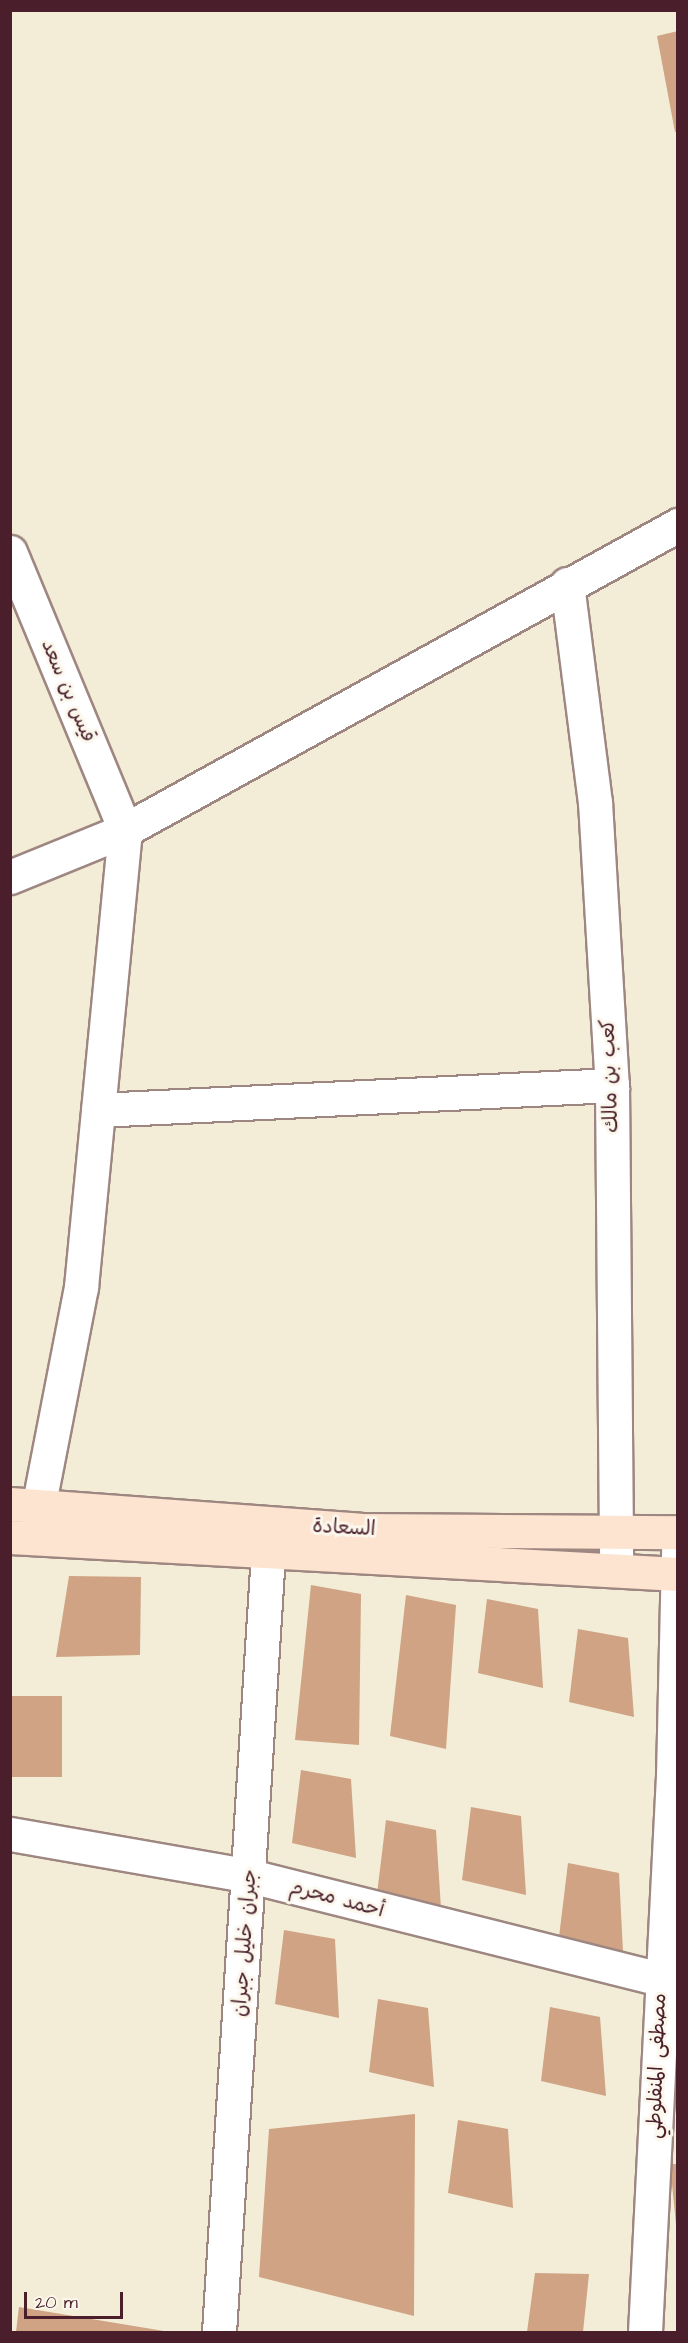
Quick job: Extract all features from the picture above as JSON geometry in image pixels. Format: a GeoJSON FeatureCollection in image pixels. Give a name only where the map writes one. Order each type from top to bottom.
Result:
{"type":"FeatureCollection","features":[{"type":"Feature","properties":{"kind":"street"},"geometry":{"type":"LineString","coordinates":[[10,878],[125,830],[567,584],[678,525]]}},
{"type":"Feature","properties":{"kind":"street","name":"قيس بن سعد"},"geometry":{"type":"LineString","coordinates":[[10,552],[125,830]]}},
{"type":"Feature","properties":{"kind":"street","name":"كعب بن مالك"},"geometry":{"type":"LineString","coordinates":[[567,584],[596,802],[612,1085],[616,1570]]}},
{"type":"Feature","properties":{"kind":"street"},"geometry":{"type":"LineString","coordinates":[[24,1506],[81,1287],[125,830]]}},
{"type":"Feature","properties":{"kind":"street"},"geometry":{"type":"LineString","coordinates":[[98,1110],[612,1085]]}},
{"type":"Feature","properties":{"kind":"street","name":"السعادة"},"geometry":{"type":"LineString","coordinates":[[24,1506],[372,1530],[678,1532]]}},
{"type":"Feature","properties":{"kind":"street","name":"السعادة"},"geometry":{"type":"LineString","coordinates":[[10,1537],[268,1554],[616,1570],[676,1565]]}},
{"type":"Feature","properties":{"kind":"street","name":"جبران خليل جبران"},"geometry":{"type":"LineString","coordinates":[[219,2332],[250,1876],[268,1554]]}},
{"type":"Feature","properties":{"kind":"street","name":"مصطفى المنفلوطي"},"geometry":{"type":"LineString","coordinates":[[645,2332],[667,2100],[661,1978],[673,1776],[676,1565]]}},
{"type":"Feature","properties":{"kind":"street","name":"أحمد محرم"},"geometry":{"type":"LineString","coordinates":[[10,1834],[250,1876],[661,1978]]}},
{"type":"Feature","properties":{"kind":"building"},"geometry":{"type":"Polygon","coordinates":[[[678,31],[678,131],[675,132],[657,36],[678,31]]]}},
{"type":"Feature","properties":{"kind":"building"},"geometry":{"type":"Polygon","coordinates":[[[69,1576],[141,1577],[140,1655],[56,1657],[69,1576]]]}},
{"type":"Feature","properties":{"kind":"building"},"geometry":{"type":"Polygon","coordinates":[[[311,1585],[361,1594],[359,1745],[295,1740],[311,1585]]]}},
{"type":"Feature","properties":{"kind":"building"},"geometry":{"type":"Polygon","coordinates":[[[406,1595],[456,1605],[446,1749],[390,1736],[406,1595]]]}},
{"type":"Feature","properties":{"kind":"building"},"geometry":{"type":"Polygon","coordinates":[[[487,1599],[538,1609],[543,1688],[478,1673],[487,1599]]]}},
{"type":"Feature","properties":{"kind":"building"},"geometry":{"type":"Polygon","coordinates":[[[578,1629],[628,1638],[634,1717],[569,1702],[578,1629]]]}},
{"type":"Feature","properties":{"kind":"building"},"geometry":{"type":"Polygon","coordinates":[[[10,1696],[62,1696],[62,1777],[10,1777],[10,1696]]]}},
{"type":"Feature","properties":{"kind":"building"},"geometry":{"type":"Polygon","coordinates":[[[301,1770],[351,1779],[356,1858],[292,1843],[301,1770]]]}},
{"type":"Feature","properties":{"kind":"building"},"geometry":{"type":"Polygon","coordinates":[[[471,1807],[521,1816],[526,1895],[462,1880],[471,1807]]]}},
{"type":"Feature","properties":{"kind":"building"},"geometry":{"type":"Polygon","coordinates":[[[386,1820],[436,1830],[441,1909],[377,1894],[386,1820]]]}},
{"type":"Feature","properties":{"kind":"building"},"geometry":{"type":"Polygon","coordinates":[[[568,1863],[619,1873],[623,1952],[559,1937],[568,1863]]]}},
{"type":"Feature","properties":{"kind":"building"},"geometry":{"type":"Polygon","coordinates":[[[284,1930],[335,1939],[339,2018],[275,2004],[284,1930]]]}},
{"type":"Feature","properties":{"kind":"building"},"geometry":{"type":"Polygon","coordinates":[[[378,1999],[428,2008],[434,2087],[369,2072],[378,1999]]]}},
{"type":"Feature","properties":{"kind":"building"},"geometry":{"type":"Polygon","coordinates":[[[550,2007],[600,2017],[606,2096],[541,2081],[550,2007]]]}},
{"type":"Feature","properties":{"kind":"building"},"geometry":{"type":"Polygon","coordinates":[[[415,2114],[414,2316],[259,2277],[269,2129],[415,2114]]]}},
{"type":"Feature","properties":{"kind":"building"},"geometry":{"type":"Polygon","coordinates":[[[458,2120],[508,2129],[513,2208],[448,2193],[458,2120]]]}},
{"type":"Feature","properties":{"kind":"building"},"geometry":{"type":"Polygon","coordinates":[[[670,2164],[678,2164],[678,2224],[676,2224],[670,2164]]]}},
{"type":"Feature","properties":{"kind":"building"},"geometry":{"type":"Polygon","coordinates":[[[535,2273],[589,2274],[583,2332],[527,2332],[535,2273]]]}},
{"type":"Feature","properties":{"kind":"building"},"geometry":{"type":"Polygon","coordinates":[[[19,2307],[164,2331],[164,2332],[16,2332],[19,2307]]]}}]}
